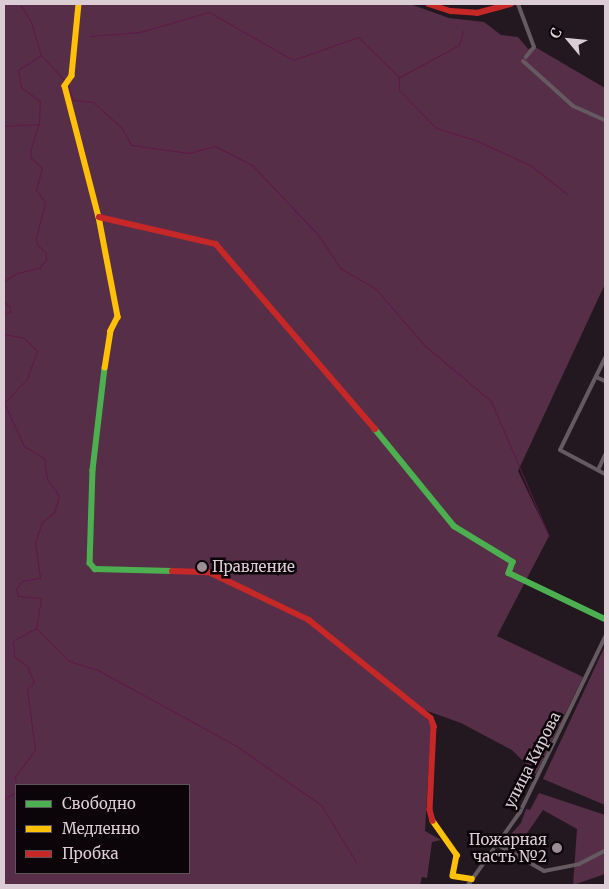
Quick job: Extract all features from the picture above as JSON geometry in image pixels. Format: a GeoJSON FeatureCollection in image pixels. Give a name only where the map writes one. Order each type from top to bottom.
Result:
{"type":"FeatureCollection","features":[{"type":"Feature","properties":{"kind":"street"},"geometry":{"type":"LineString","coordinates":[[79,4],[78,38],[67,84],[99,216],[118,317],[111,331],[106,359],[93,470],[90,564],[95,569],[209,572],[309,620],[431,718],[434,726],[430,810],[434,826],[451,845],[457,855],[453,876],[472,879]]}},
{"type":"Feature","properties":{"kind":"street"},"geometry":{"type":"LineString","coordinates":[[429,4],[451,11],[477,13],[511,4]]}},
{"type":"Feature","properties":{"kind":"street"},"geometry":{"type":"LineString","coordinates":[[518,4],[534,47],[525,59],[573,106],[605,120]]}},
{"type":"Feature","properties":{"kind":"street"},"geometry":{"type":"LineString","coordinates":[[99,216],[216,244],[421,483],[454,526],[513,562],[509,573],[605,619]]}},
{"type":"Feature","properties":{"kind":"street"},"geometry":{"type":"LineString","coordinates":[[605,358],[560,450],[605,474]]}},
{"type":"Feature","properties":{"kind":"street"},"geometry":{"type":"LineString","coordinates":[[596,377],[605,381]]}},
{"type":"Feature","properties":{"kind":"street"},"geometry":{"type":"LineString","coordinates":[[598,470],[605,454]]}},
{"type":"Feature","properties":{"kind":"street","name":"улица Кирова"},"geometry":{"type":"LineString","coordinates":[[468,885],[498,845],[533,788],[605,637]]}},
{"type":"Feature","properties":{"kind":"street"},"geometry":{"type":"LineString","coordinates":[[498,845],[544,871],[579,864],[605,851]]}},
{"type":"Feature","properties":{"kind":"shaded area"},"geometry":{"type":"Polygon","coordinates":[[[4,4],[410,4],[449,18],[484,22],[501,35],[518,37],[528,49],[535,47],[605,88],[605,284],[518,471],[549,536],[497,636],[583,677],[536,774],[512,750],[461,723],[419,708],[431,725],[425,831],[441,840],[432,842],[427,878],[422,877],[420,885],[4,885],[4,4]]]}},
{"type":"Feature","properties":{"kind":"shaded area"},"geometry":{"type":"Polygon","coordinates":[[[605,646],[605,805],[543,779],[605,646]]]}},
{"type":"Feature","properties":{"kind":"shaded area"},"geometry":{"type":"Polygon","coordinates":[[[539,793],[605,815],[605,874],[573,885],[577,829],[543,810],[523,839],[528,862],[502,844],[521,823],[526,809],[530,810],[539,793]]]}},
{"type":"Feature","properties":{"kind":"waterway"},"geometry":{"type":"LineString","coordinates":[[4,281],[17,273],[39,268],[46,260],[46,253],[37,244],[36,238],[45,202],[36,190],[42,168],[31,158],[30,151],[39,124],[40,101],[21,87],[18,70],[41,55],[31,22],[20,4]]}},
{"type":"Feature","properties":{"kind":"waterway"},"geometry":{"type":"LineString","coordinates":[[89,36],[140,32],[209,12],[293,60],[358,37],[399,77],[399,90],[436,128],[473,139],[530,165],[567,194]]}},
{"type":"Feature","properties":{"kind":"waterway"},"geometry":{"type":"LineString","coordinates":[[400,77],[459,45],[463,31]]}},
{"type":"Feature","properties":{"kind":"waterway"},"geometry":{"type":"LineString","coordinates":[[41,55],[66,82]]}},
{"type":"Feature","properties":{"kind":"waterway"},"geometry":{"type":"LineString","coordinates":[[68,85],[73,100],[93,102],[122,128],[131,145],[189,153],[215,146],[252,165],[320,237],[340,268],[376,289],[424,345],[491,401],[549,536]]}},
{"type":"Feature","properties":{"kind":"waterway"},"geometry":{"type":"LineString","coordinates":[[4,126],[38,124]]}},
{"type":"Feature","properties":{"kind":"waterway"},"geometry":{"type":"LineString","coordinates":[[4,302],[10,307],[10,312],[4,314]]}},
{"type":"Feature","properties":{"kind":"waterway"},"geometry":{"type":"LineString","coordinates":[[4,334],[24,338],[37,351],[27,379],[4,403],[24,446],[44,458],[47,479],[59,496],[54,512],[42,522],[35,542],[40,578],[22,581],[16,589],[18,596],[41,598],[36,628],[13,641],[14,656],[27,666],[34,682],[27,689],[35,750],[15,777],[16,784]]}},
{"type":"Feature","properties":{"kind":"waterway"},"geometry":{"type":"LineString","coordinates":[[36,628],[69,661],[96,669],[235,745],[321,805],[356,862]]}},
{"type":"Feature","properties":{"kind":"waterway"},"geometry":{"type":"LineString","coordinates":[[4,799],[15,793]]}},
{"type":"Feature","properties":{"kind":"traffic: fast"},"geometry":{"type":"LineString","coordinates":[[105,368],[93,470],[90,563],[95,569],[172,571]]}},
{"type":"Feature","properties":{"kind":"traffic: fast"},"geometry":{"type":"LineString","coordinates":[[375,429],[454,526],[513,562],[509,573],[605,619]]}},
{"type":"Feature","properties":{"kind":"traffic: slow"},"geometry":{"type":"LineString","coordinates":[[79,4],[72,76],[65,86],[99,217],[118,317],[111,331],[105,368]]}},
{"type":"Feature","properties":{"kind":"traffic: slow"},"geometry":{"type":"LineString","coordinates":[[433,821],[457,855],[453,876],[472,879]]}},
{"type":"Feature","properties":{"kind":"traffic: jam"},"geometry":{"type":"LineString","coordinates":[[429,4],[451,11],[477,13],[511,4]]}},
{"type":"Feature","properties":{"kind":"traffic: jam"},"geometry":{"type":"LineString","coordinates":[[99,217],[216,244],[375,429]]}},
{"type":"Feature","properties":{"kind":"traffic: jam"},"geometry":{"type":"LineString","coordinates":[[172,571],[209,572],[309,620],[431,718],[434,726],[430,810],[433,821]]}},
{"type":"Feature","properties":{"kind":"place","name":"Правление"},"geometry":{"type":"Point","coordinates":[202,567]}},
{"type":"Feature","properties":{"kind":"place","name":"Пожарная часть №2"},"geometry":{"type":"Point","coordinates":[557,848]}}]}
